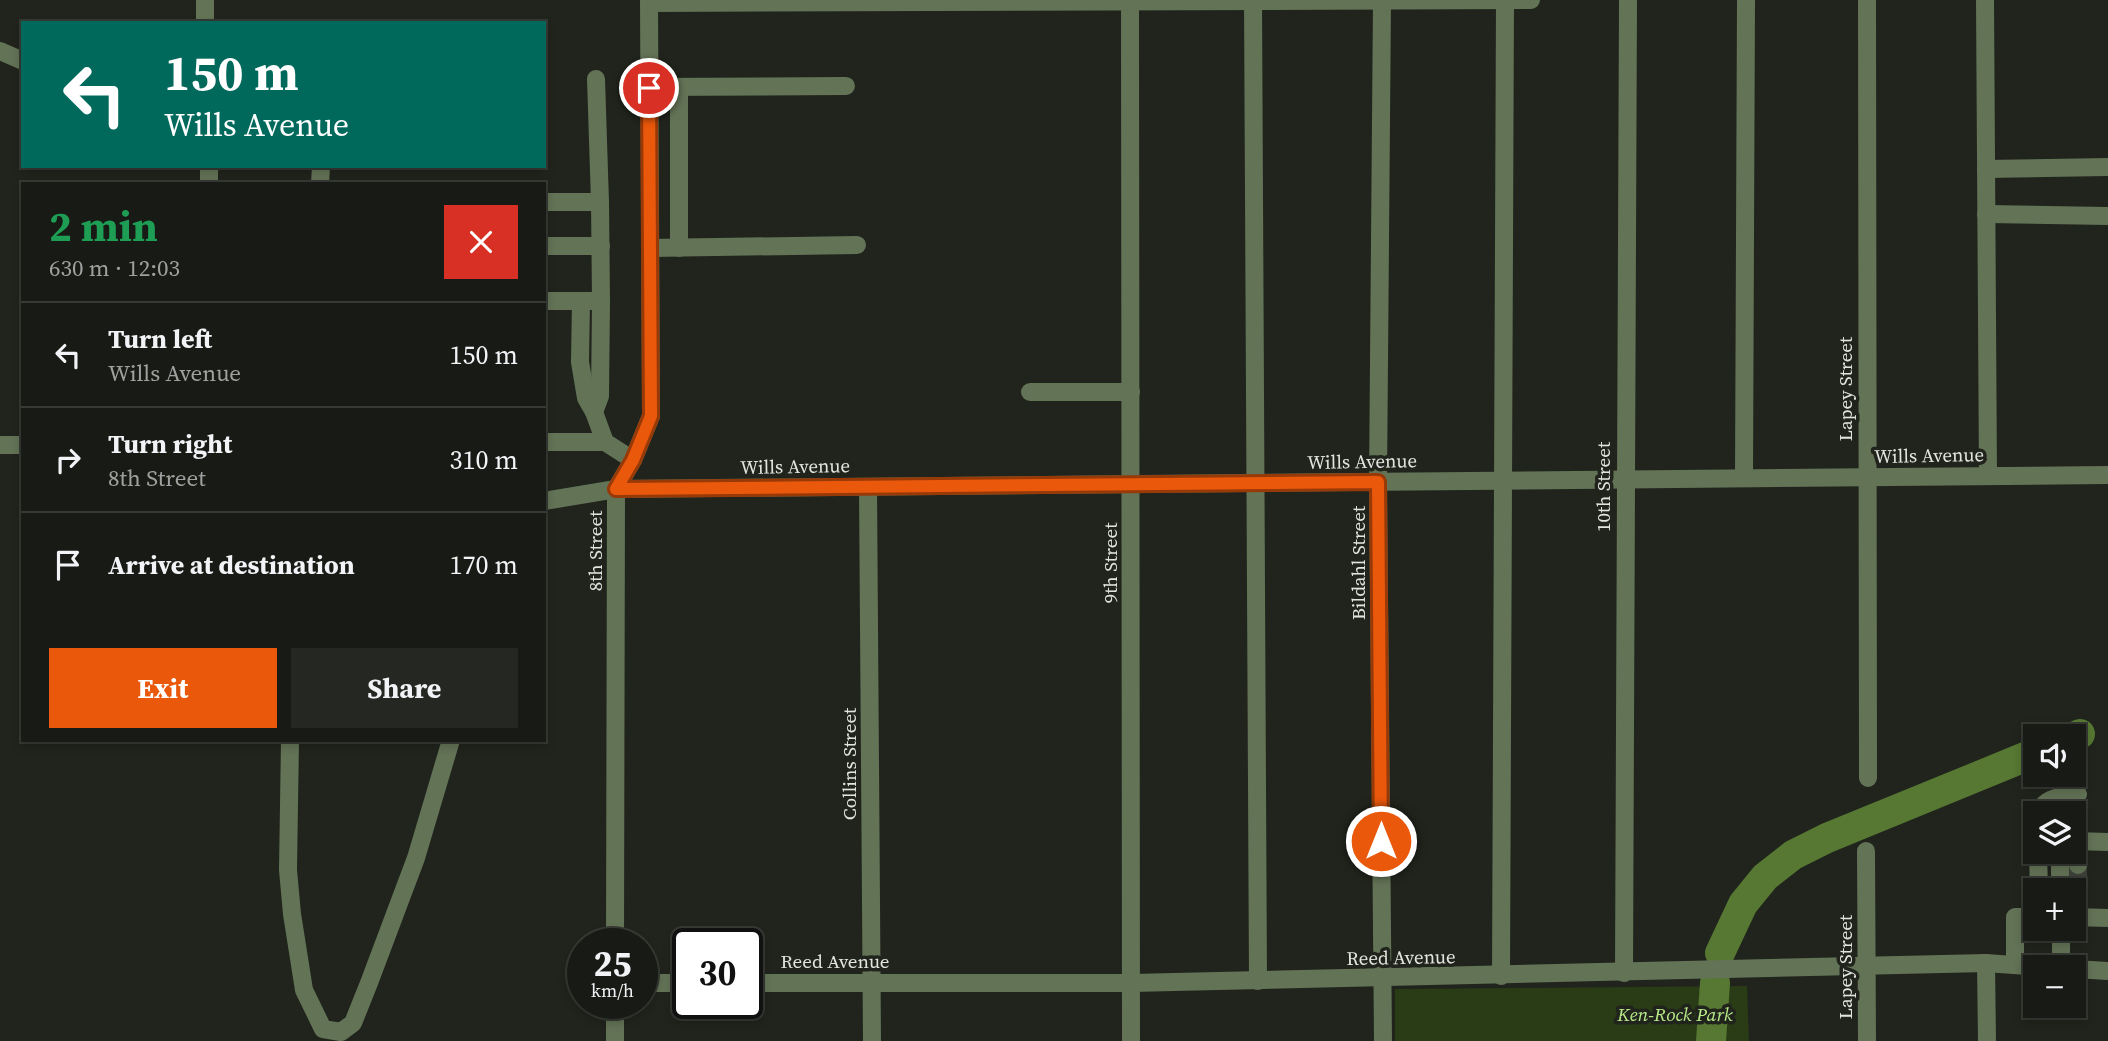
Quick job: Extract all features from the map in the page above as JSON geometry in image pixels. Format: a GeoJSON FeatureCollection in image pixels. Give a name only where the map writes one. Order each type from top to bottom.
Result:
{"type":"FeatureCollection","features":[{"type":"Feature","properties":{"kind":"street"},"geometry":{"type":"LineString","coordinates":[[205,0],[205,21]]}},
{"type":"Feature","properties":{"kind":"street"},"geometry":{"type":"LineString","coordinates":[[649,2],[1531,0]]}},
{"type":"Feature","properties":{"kind":"street","name":"10th Street"},"geometry":{"type":"LineString","coordinates":[[1624,974],[1628,0]]}},
{"type":"Feature","properties":{"kind":"street"},"geometry":{"type":"LineString","coordinates":[[1744,478],[1746,0]]}},
{"type":"Feature","properties":{"kind":"street","name":"Lapey Street"},"geometry":{"type":"LineString","coordinates":[[1867,0],[1868,778]]}},
{"type":"Feature","properties":{"kind":"street"},"geometry":{"type":"LineString","coordinates":[[1985,0],[1988,476]]}},
{"type":"Feature","properties":{"kind":"street","name":"Bildahl Street"},"geometry":{"type":"LineString","coordinates":[[1382,1],[1378,482],[1383,1041]]}},
{"type":"Feature","properties":{"kind":"street"},"geometry":{"type":"LineString","coordinates":[[1501,976],[1505,1]]}},
{"type":"Feature","properties":{"kind":"street","name":"8th Street"},"geometry":{"type":"LineString","coordinates":[[615,928],[616,489],[633,460],[651,416],[649,2]]}},
{"type":"Feature","properties":{"kind":"street","name":"9th Street"},"geometry":{"type":"LineString","coordinates":[[1130,2],[1131,1041]]}},
{"type":"Feature","properties":{"kind":"street"},"geometry":{"type":"LineString","coordinates":[[1253,2],[1258,981]]}},
{"type":"Feature","properties":{"kind":"street"},"geometry":{"type":"LineString","coordinates":[[0,51],[21,60]]}},
{"type":"Feature","properties":{"kind":"street"},"geometry":{"type":"LineString","coordinates":[[594,412],[600,396],[601,301],[596,79]]}},
{"type":"Feature","properties":{"kind":"street"},"geometry":{"type":"LineString","coordinates":[[649,88],[846,86]]}},
{"type":"Feature","properties":{"kind":"street"},"geometry":{"type":"LineString","coordinates":[[679,87],[679,248]]}},
{"type":"Feature","properties":{"kind":"street"},"geometry":{"type":"LineString","coordinates":[[1986,169],[2108,167]]}},
{"type":"Feature","properties":{"kind":"street"},"geometry":{"type":"LineString","coordinates":[[546,202],[600,202]]}},
{"type":"Feature","properties":{"kind":"street"},"geometry":{"type":"LineString","coordinates":[[1986,214],[2108,216]]}},
{"type":"Feature","properties":{"kind":"street"},"geometry":{"type":"LineString","coordinates":[[650,248],[857,245]]}},
{"type":"Feature","properties":{"kind":"street"},"geometry":{"type":"LineString","coordinates":[[546,246],[601,246]]}},
{"type":"Feature","properties":{"kind":"street"},"geometry":{"type":"LineString","coordinates":[[546,301],[601,301]]}},
{"type":"Feature","properties":{"kind":"street"},"geometry":{"type":"LineString","coordinates":[[581,301],[580,362],[586,398],[594,412],[604,442]]}},
{"type":"Feature","properties":{"kind":"street"},"geometry":{"type":"LineString","coordinates":[[1030,391],[1130,392]]}},
{"type":"Feature","properties":{"kind":"street"},"geometry":{"type":"LineString","coordinates":[[546,442],[604,442],[633,460]]}},
{"type":"Feature","properties":{"kind":"street"},"geometry":{"type":"LineString","coordinates":[[0,446],[21,445]]}},
{"type":"Feature","properties":{"kind":"street","name":"Wills Avenue"},"geometry":{"type":"LineString","coordinates":[[546,501],[616,489],[2108,475]]}},
{"type":"Feature","properties":{"kind":"street","name":"Collins Street"},"geometry":{"type":"LineString","coordinates":[[869,487],[872,1041]]}},
{"type":"Feature","properties":{"kind":"street"},"geometry":{"type":"LineString","coordinates":[[290,742],[288,870],[304,990],[323,1029],[341,1032],[353,1023],[369,984],[416,858],[450,742]]}},
{"type":"Feature","properties":{"kind":"street"},"geometry":{"type":"LineString","coordinates":[[2047,801],[2054,797],[2078,794]]}},
{"type":"Feature","properties":{"kind":"street"},"geometry":{"type":"LineString","coordinates":[[2086,841],[2108,842]]}},
{"type":"Feature","properties":{"kind":"street","name":"Lapey Street"},"geometry":{"type":"LineString","coordinates":[[1866,851],[1867,1041]]}},
{"type":"Feature","properties":{"kind":"street"},"geometry":{"type":"LineString","coordinates":[[2060,864],[2060,874]]}},
{"type":"Feature","properties":{"kind":"street"},"geometry":{"type":"LineString","coordinates":[[2086,914],[2108,918]]}},
{"type":"Feature","properties":{"kind":"street"},"geometry":{"type":"LineString","coordinates":[[2015,965],[2015,917],[2023,917]]}},
{"type":"Feature","properties":{"kind":"street"},"geometry":{"type":"LineString","coordinates":[[1986,963],[1987,1041]]}},
{"type":"Feature","properties":{"kind":"street","name":"Reed Avenue"},"geometry":{"type":"LineString","coordinates":[[763,982],[1131,984],[1624,974],[1986,963],[2023,966]]}},
{"type":"Feature","properties":{"kind":"street"},"geometry":{"type":"LineString","coordinates":[[2086,970],[2108,971]]}},
{"type":"Feature","properties":{"kind":"street"},"geometry":{"type":"LineString","coordinates":[[615,1019],[615,1041]]}},
{"type":"Feature","properties":{"kind":"green space","name":"Ken-Rock Park"},"geometry":{"type":"Polygon","coordinates":[[[1747,986],[1749,1041],[1395,1041],[1395,989],[1747,986]]]}},
{"type":"Feature","properties":{"kind":"waterway"},"geometry":{"type":"LineString","coordinates":[[1720,953],[1743,904],[1765,877],[1793,855],[1827,838],[2023,758]]}},
{"type":"Feature","properties":{"kind":"waterway"},"geometry":{"type":"LineString","coordinates":[[1711,1041],[1715,983]]}},
{"type":"Feature","properties":{"kind":"tunnel"},"geometry":{"type":"LineString","coordinates":[[2078,865],[2078,878]]}},
{"type":"Feature","properties":{"kind":"tunnel"},"geometry":{"type":"LineString","coordinates":[[2060,874],[2060,878]]}},
{"type":"Feature","properties":{"kind":"route"},"geometry":{"type":"LineString","coordinates":[[649,88],[651,416],[633,460],[616,489],[1378,482],[1381,841]]}}]}
